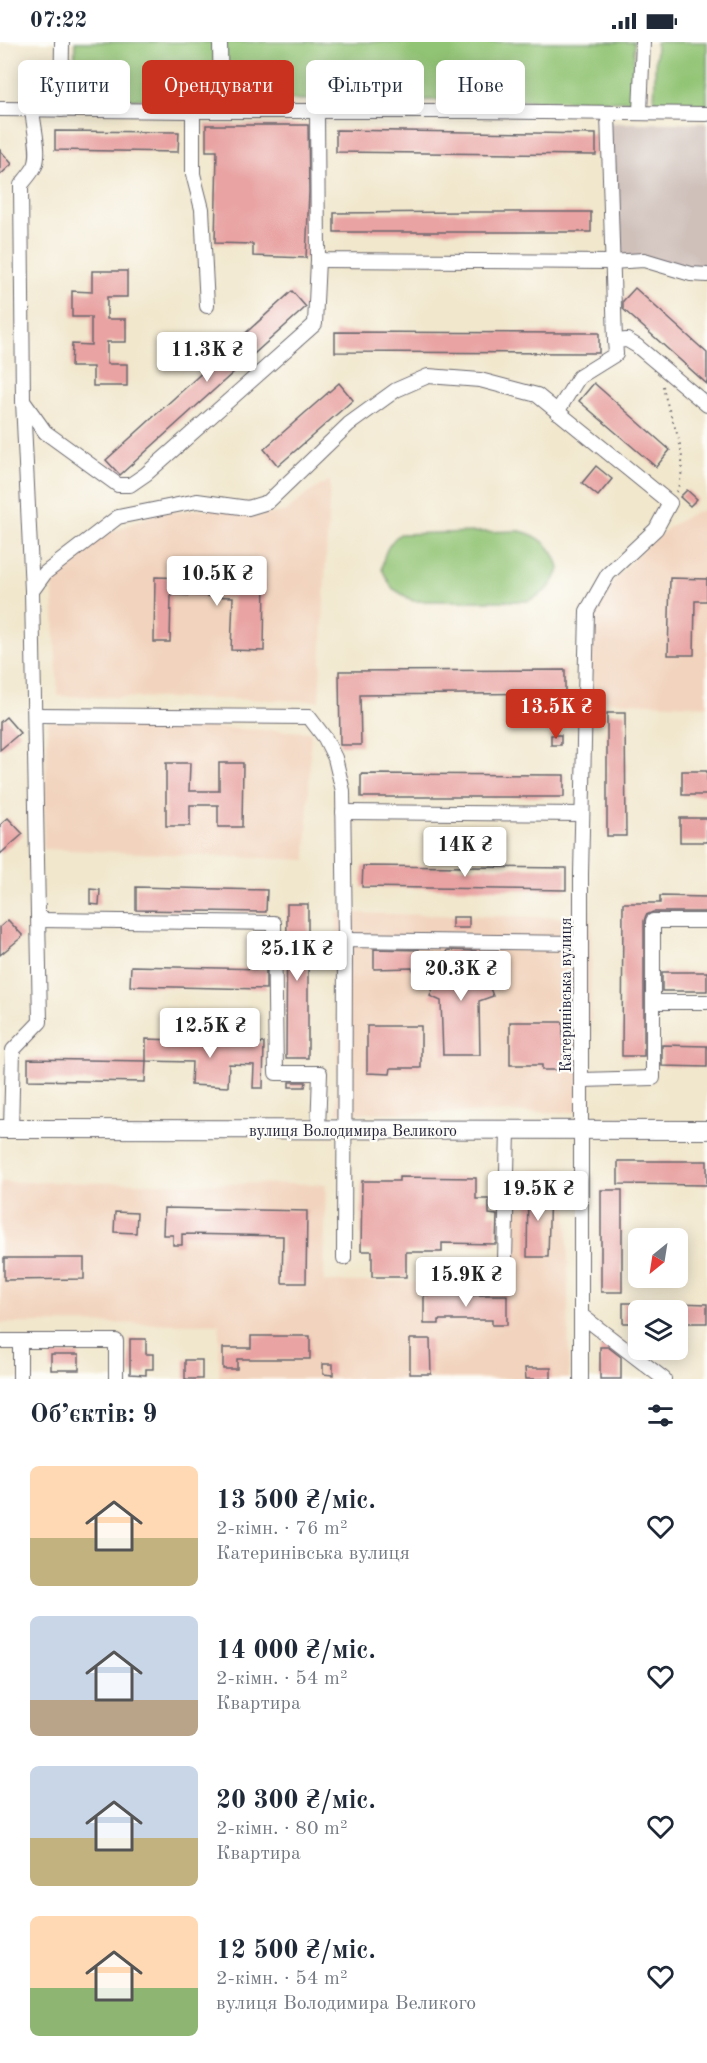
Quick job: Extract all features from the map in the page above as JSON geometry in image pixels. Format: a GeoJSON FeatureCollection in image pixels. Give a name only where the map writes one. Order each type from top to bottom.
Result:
{"type":"FeatureCollection","features":[{"type":"Feature","properties":{"kind":"main road","name":"вулиця Володимира Великого"},"geometry":{"type":"LineString","coordinates":[[5,1129],[707,1130]]}},
{"type":"Feature","properties":{"kind":"street"},"geometry":{"type":"LineString","coordinates":[[62,42],[62,60]]}},
{"type":"Feature","properties":{"kind":"street"},"geometry":{"type":"LineString","coordinates":[[220,42],[220,60]]}},
{"type":"Feature","properties":{"kind":"street"},"geometry":{"type":"LineString","coordinates":[[639,112],[643,42]]}},
{"type":"Feature","properties":{"kind":"street"},"geometry":{"type":"LineString","coordinates":[[0,109],[18,109]]}},
{"type":"Feature","properties":{"kind":"street"},"geometry":{"type":"LineString","coordinates":[[424,111],[707,114]]}},
{"type":"Feature","properties":{"kind":"street"},"geometry":{"type":"LineString","coordinates":[[557,412],[579,377],[616,354],[611,262],[608,112]]}},
{"type":"Feature","properties":{"kind":"street"},"geometry":{"type":"LineString","coordinates":[[5,1129],[13,1050],[40,1022],[32,591],[22,401],[21,185],[35,167],[39,153],[33,114]]}},
{"type":"Feature","properties":{"kind":"street"},"geometry":{"type":"LineString","coordinates":[[193,114],[193,174],[202,209],[207,306]]}},
{"type":"Feature","properties":{"kind":"street"},"geometry":{"type":"LineString","coordinates":[[22,401],[45,432],[118,485],[130,485],[146,474],[315,324],[318,260],[317,114]]}},
{"type":"Feature","properties":{"kind":"street"},"geometry":{"type":"LineString","coordinates":[[318,260],[611,262],[644,260],[691,274],[707,275]]}},
{"type":"Feature","properties":{"kind":"street"},"geometry":{"type":"LineString","coordinates":[[615,341],[627,340],[637,346],[707,405]]}},
{"type":"Feature","properties":{"kind":"street"},"geometry":{"type":"LineString","coordinates":[[32,591],[45,573],[118,517],[197,501],[248,508],[268,502],[349,424],[396,390],[428,376],[480,380],[537,395],[670,503]]}},
{"type":"Feature","properties":{"kind":"street","name":"Катеринівська вулиця"},"geometry":{"type":"LineString","coordinates":[[580,1379],[582,814],[587,610],[608,574],[656,529],[670,503]]}},
{"type":"Feature","properties":{"kind":"street"},"geometry":{"type":"LineString","coordinates":[[35,715],[309,717],[325,738],[334,758],[343,791],[346,1130],[344,1258]]}},
{"type":"Feature","properties":{"kind":"street"},"geometry":{"type":"LineString","coordinates":[[343,812],[582,814]]}},
{"type":"Feature","properties":{"kind":"street"},"geometry":{"type":"LineString","coordinates":[[39,920],[274,923],[276,1074],[320,1073],[318,1130]]}},
{"type":"Feature","properties":{"kind":"street"},"geometry":{"type":"LineString","coordinates":[[582,1080],[653,1078],[653,921],[707,921]]}},
{"type":"Feature","properties":{"kind":"street"},"geometry":{"type":"LineString","coordinates":[[345,940],[581,943]]}},
{"type":"Feature","properties":{"kind":"street"},"geometry":{"type":"LineString","coordinates":[[653,1002],[707,1002]]}},
{"type":"Feature","properties":{"kind":"street"},"geometry":{"type":"LineString","coordinates":[[505,1261],[508,1129]]}},
{"type":"Feature","properties":{"kind":"street"},"geometry":{"type":"LineString","coordinates":[[581,1316],[664,1379]]}},
{"type":"Feature","properties":{"kind":"street"},"geometry":{"type":"LineString","coordinates":[[0,1341],[116,1341],[116,1379]]}},
{"type":"Feature","properties":{"kind":"street"},"geometry":{"type":"LineString","coordinates":[[20,1379],[21,1341]]}},
{"type":"Feature","properties":{"kind":"path"},"geometry":{"type":"LineString","coordinates":[[665,370],[662,375],[663,388],[676,426],[684,464],[677,492],[670,503]]}},
{"type":"Feature","properties":{"kind":"shaded area"},"geometry":{"type":"Polygon","coordinates":[[[608,123],[707,123],[707,275],[644,260],[611,262],[608,123]]]}},
{"type":"Feature","properties":{"kind":"shaded area"},"geometry":{"type":"Polygon","coordinates":[[[330,480],[319,701],[58,696],[52,580],[101,537],[157,513],[218,508],[252,517],[287,511],[330,480]]]}},
{"type":"Feature","properties":{"kind":"shaded area"},"geometry":{"type":"Polygon","coordinates":[[[707,509],[707,706],[593,700],[590,617],[614,581],[637,555],[671,526],[691,514],[707,509]]]}},
{"type":"Feature","properties":{"kind":"shaded area"},"geometry":{"type":"Polygon","coordinates":[[[48,721],[311,732],[306,860],[43,849],[48,721]]]}},
{"type":"Feature","properties":{"kind":"shaded area"},"geometry":{"type":"Polygon","coordinates":[[[337,913],[591,918],[590,1112],[337,1113],[337,913]]]}},
{"type":"Feature","properties":{"kind":"shaded area"},"geometry":{"type":"Polygon","coordinates":[[[515,1170],[567,1170],[569,1379],[219,1379],[219,1324],[0,1323],[0,1182],[326,1184],[324,1282],[514,1281],[515,1170]]]}},
{"type":"Feature","properties":{"kind":"green space"},"geometry":{"type":"Polygon","coordinates":[[[75,42],[634,42],[633,101],[525,101],[525,60],[436,60],[436,100],[424,100],[424,60],[306,60],[306,100],[294,100],[294,60],[142,60],[142,99],[130,99],[130,60],[75,60],[75,42]]]}},
{"type":"Feature","properties":{"kind":"green space"},"geometry":{"type":"Polygon","coordinates":[[[656,42],[707,42],[707,107],[654,106],[656,42]]]}},
{"type":"Feature","properties":{"kind":"green space"},"geometry":{"type":"Polygon","coordinates":[[[520,531],[546,544],[554,555],[559,569],[554,581],[547,589],[527,601],[413,601],[392,588],[382,569],[387,549],[400,534],[520,531]]]}},
{"type":"Feature","properties":{"kind":"building"},"geometry":{"type":"Polygon","coordinates":[[[206,125],[308,125],[309,192],[306,258],[253,256],[253,244],[215,243],[217,151],[206,151],[206,125]]]}},
{"type":"Feature","properties":{"kind":"building"},"geometry":{"type":"Polygon","coordinates":[[[336,130],[596,134],[596,155],[336,152],[336,130]]]}},
{"type":"Feature","properties":{"kind":"building"},"geometry":{"type":"Polygon","coordinates":[[[55,131],[179,132],[178,152],[55,150],[55,131]]]}},
{"type":"Feature","properties":{"kind":"building"},"geometry":{"type":"Polygon","coordinates":[[[0,150],[12,164],[0,175],[0,150]]]}},
{"type":"Feature","properties":{"kind":"building"},"geometry":{"type":"Polygon","coordinates":[[[591,212],[591,232],[334,232],[334,213],[591,212]]]}},
{"type":"Feature","properties":{"kind":"building"},"geometry":{"type":"Polygon","coordinates":[[[92,271],[127,271],[127,297],[107,297],[107,319],[126,319],[126,342],[107,342],[107,364],[127,364],[127,386],[93,386],[93,367],[71,367],[72,344],[91,345],[91,317],[72,317],[72,291],[92,292],[92,271]]]}},
{"type":"Feature","properties":{"kind":"building"},"geometry":{"type":"Polygon","coordinates":[[[635,288],[707,353],[707,384],[623,309],[623,301],[635,288]]]}},
{"type":"Feature","properties":{"kind":"building"},"geometry":{"type":"Polygon","coordinates":[[[292,291],[306,307],[120,475],[106,460],[292,291]]]}},
{"type":"Feature","properties":{"kind":"building"},"geometry":{"type":"Polygon","coordinates":[[[335,332],[599,333],[599,353],[335,352],[335,332]]]}},
{"type":"Feature","properties":{"kind":"building"},"geometry":{"type":"Polygon","coordinates":[[[339,383],[353,400],[278,466],[264,449],[339,383]]]}},
{"type":"Feature","properties":{"kind":"building"},"geometry":{"type":"Polygon","coordinates":[[[594,383],[670,450],[656,467],[579,401],[594,383]]]}},
{"type":"Feature","properties":{"kind":"building"},"geometry":{"type":"Polygon","coordinates":[[[596,466],[612,479],[598,496],[582,483],[596,466]]]}},
{"type":"Feature","properties":{"kind":"building"},"geometry":{"type":"Polygon","coordinates":[[[687,490],[697,499],[690,506],[680,497],[687,490]]]}},
{"type":"Feature","properties":{"kind":"building"},"geometry":{"type":"Polygon","coordinates":[[[155,577],[265,580],[264,651],[231,650],[233,597],[171,595],[170,642],[154,642],[155,577]]]}},
{"type":"Feature","properties":{"kind":"building"},"geometry":{"type":"Polygon","coordinates":[[[670,578],[707,579],[707,601],[695,601],[694,655],[668,655],[670,578]]]}},
{"type":"Feature","properties":{"kind":"building"},"geometry":{"type":"Polygon","coordinates":[[[565,670],[565,693],[360,695],[361,745],[340,745],[339,671],[565,670]]]}},
{"type":"Feature","properties":{"kind":"building"},"geometry":{"type":"Polygon","coordinates":[[[607,713],[625,713],[626,836],[607,836],[607,713]]]}},
{"type":"Feature","properties":{"kind":"building"},"geometry":{"type":"Polygon","coordinates":[[[6,717],[20,733],[0,750],[0,722],[6,717]]]}},
{"type":"Feature","properties":{"kind":"building"},"geometry":{"type":"Polygon","coordinates":[[[551,735],[561,735],[561,745],[551,745],[551,735]]]}},
{"type":"Feature","properties":{"kind":"building"},"geometry":{"type":"Polygon","coordinates":[[[166,763],[190,763],[189,791],[219,791],[219,763],[243,763],[242,827],[218,827],[218,805],[190,805],[190,826],[166,826],[166,763]]]}},
{"type":"Feature","properties":{"kind":"building"},"geometry":{"type":"Polygon","coordinates":[[[682,771],[707,771],[707,795],[682,795],[682,771]]]}},
{"type":"Feature","properties":{"kind":"building"},"geometry":{"type":"Polygon","coordinates":[[[361,774],[564,775],[564,797],[361,797],[361,774]]]}},
{"type":"Feature","properties":{"kind":"building"},"geometry":{"type":"Polygon","coordinates":[[[8,818],[23,834],[0,854],[0,825],[8,818]]]}},
{"type":"Feature","properties":{"kind":"building"},"geometry":{"type":"Polygon","coordinates":[[[680,818],[707,818],[707,842],[680,842],[680,818]]]}},
{"type":"Feature","properties":{"kind":"building"},"geometry":{"type":"Polygon","coordinates":[[[363,866],[566,868],[566,890],[362,887],[363,866]]]}},
{"type":"Feature","properties":{"kind":"building"},"geometry":{"type":"Polygon","coordinates":[[[136,887],[267,890],[266,912],[136,910],[136,887]]]}},
{"type":"Feature","properties":{"kind":"building"},"geometry":{"type":"Polygon","coordinates":[[[90,889],[100,890],[99,905],[90,904],[90,889]]]}},
{"type":"Feature","properties":{"kind":"building"},"geometry":{"type":"Polygon","coordinates":[[[660,896],[707,897],[707,912],[653,912],[646,915],[644,921],[644,1056],[622,1056],[623,903],[660,903],[660,896]]]}},
{"type":"Feature","properties":{"kind":"building"},"geometry":{"type":"Polygon","coordinates":[[[287,904],[308,904],[308,1058],[286,1058],[287,904]]]}},
{"type":"Feature","properties":{"kind":"building"},"geometry":{"type":"Polygon","coordinates":[[[452,917],[469,917],[469,928],[452,928],[452,917]]]}},
{"type":"Feature","properties":{"kind":"building"},"geometry":{"type":"Polygon","coordinates":[[[8,920],[23,936],[0,955],[0,927],[8,920]]]}},
{"type":"Feature","properties":{"kind":"building"},"geometry":{"type":"Polygon","coordinates":[[[374,949],[419,950],[420,980],[412,968],[374,969],[374,949]]]}},
{"type":"Feature","properties":{"kind":"building"},"geometry":{"type":"Polygon","coordinates":[[[448,950],[476,951],[493,996],[479,1001],[480,1055],[443,1055],[441,1001],[430,996],[448,950]]]}},
{"type":"Feature","properties":{"kind":"building"},"geometry":{"type":"Polygon","coordinates":[[[131,966],[266,969],[266,989],[130,986],[131,966]]]}},
{"type":"Feature","properties":{"kind":"building"},"geometry":{"type":"Polygon","coordinates":[[[662,972],[707,972],[707,991],[662,991],[662,972]]]}},
{"type":"Feature","properties":{"kind":"building"},"geometry":{"type":"Polygon","coordinates":[[[510,1022],[563,1022],[563,1070],[542,1070],[542,1065],[510,1065],[510,1022]]]}},
{"type":"Feature","properties":{"kind":"building"},"geometry":{"type":"Polygon","coordinates":[[[367,1026],[421,1026],[421,1068],[391,1068],[390,1074],[367,1073],[367,1026]]]}},
{"type":"Feature","properties":{"kind":"building"},"geometry":{"type":"Polygon","coordinates":[[[146,1039],[264,1043],[263,1088],[253,1088],[254,1065],[229,1064],[228,1087],[191,1085],[192,1062],[146,1061],[146,1039]]]}},
{"type":"Feature","properties":{"kind":"building"},"geometry":{"type":"Polygon","coordinates":[[[662,1045],[707,1046],[707,1067],[662,1066],[662,1045]]]}},
{"type":"Feature","properties":{"kind":"building"},"geometry":{"type":"Polygon","coordinates":[[[28,1059],[146,1061],[145,1082],[28,1080],[28,1059]]]}},
{"type":"Feature","properties":{"kind":"building"},"geometry":{"type":"Polygon","coordinates":[[[289,1082],[306,1082],[305,1087],[289,1087],[289,1082]]]}},
{"type":"Feature","properties":{"kind":"building"},"geometry":{"type":"Polygon","coordinates":[[[618,1161],[707,1161],[707,1185],[618,1184],[618,1161]]]}},
{"type":"Feature","properties":{"kind":"building"},"geometry":{"type":"Polygon","coordinates":[[[399,1177],[476,1178],[476,1199],[489,1199],[489,1214],[497,1215],[496,1244],[442,1243],[442,1252],[406,1252],[406,1277],[372,1277],[372,1251],[361,1251],[362,1181],[399,1181],[399,1177]]]}},
{"type":"Feature","properties":{"kind":"building"},"geometry":{"type":"Polygon","coordinates":[[[528,1188],[550,1188],[548,1257],[527,1257],[528,1188]]]}},
{"type":"Feature","properties":{"kind":"building"},"geometry":{"type":"Polygon","coordinates":[[[601,1190],[622,1190],[622,1292],[601,1292],[601,1190]]]}},
{"type":"Feature","properties":{"kind":"building"},"geometry":{"type":"Polygon","coordinates":[[[164,1208],[307,1211],[306,1283],[282,1283],[283,1236],[182,1234],[182,1245],[173,1245],[173,1235],[163,1235],[164,1208]]]}},
{"type":"Feature","properties":{"kind":"building"},"geometry":{"type":"Polygon","coordinates":[[[115,1212],[137,1213],[136,1233],[114,1232],[115,1212]]]}},
{"type":"Feature","properties":{"kind":"building"},"geometry":{"type":"Polygon","coordinates":[[[4,1258],[84,1258],[84,1279],[4,1280],[4,1258]]]}},
{"type":"Feature","properties":{"kind":"building"},"geometry":{"type":"Polygon","coordinates":[[[424,1295],[507,1295],[507,1325],[492,1325],[492,1320],[439,1320],[439,1324],[424,1324],[424,1295]]]}},
{"type":"Feature","properties":{"kind":"building"},"geometry":{"type":"Polygon","coordinates":[[[623,1303],[628,1303],[628,1323],[623,1323],[623,1303]]]}},
{"type":"Feature","properties":{"kind":"building"},"geometry":{"type":"Polygon","coordinates":[[[688,1303],[707,1304],[707,1323],[688,1323],[688,1303]]]}},
{"type":"Feature","properties":{"kind":"building"},"geometry":{"type":"Polygon","coordinates":[[[251,1336],[310,1336],[310,1359],[237,1359],[237,1369],[223,1369],[223,1348],[251,1348],[251,1336]]]}},
{"type":"Feature","properties":{"kind":"building"},"geometry":{"type":"Polygon","coordinates":[[[130,1339],[146,1339],[146,1354],[153,1354],[153,1369],[146,1369],[146,1375],[130,1374],[130,1339]]]}},
{"type":"Feature","properties":{"kind":"building"},"geometry":{"type":"Polygon","coordinates":[[[410,1339],[430,1339],[431,1374],[410,1374],[410,1339]]]}},
{"type":"Feature","properties":{"kind":"building"},"geometry":{"type":"Polygon","coordinates":[[[600,1347],[608,1347],[621,1357],[621,1379],[600,1379],[600,1347]]]}},
{"type":"Feature","properties":{"kind":"building"},"geometry":{"type":"Polygon","coordinates":[[[51,1354],[79,1354],[79,1370],[51,1370],[51,1354]]]}},
{"type":"Feature","properties":{"kind":"building"},"geometry":{"type":"Polygon","coordinates":[[[185,1360],[202,1360],[202,1379],[185,1379],[185,1360]]]}},
{"type":"Feature","properties":{"kind":"building"},"geometry":{"type":"Polygon","coordinates":[[[323,1364],[333,1364],[333,1375],[323,1374],[323,1364]]]}},
{"type":"Feature","properties":{"kind":"building"},"geometry":{"type":"Polygon","coordinates":[[[525,1368],[551,1368],[551,1379],[526,1379],[525,1368]]]}}]}
